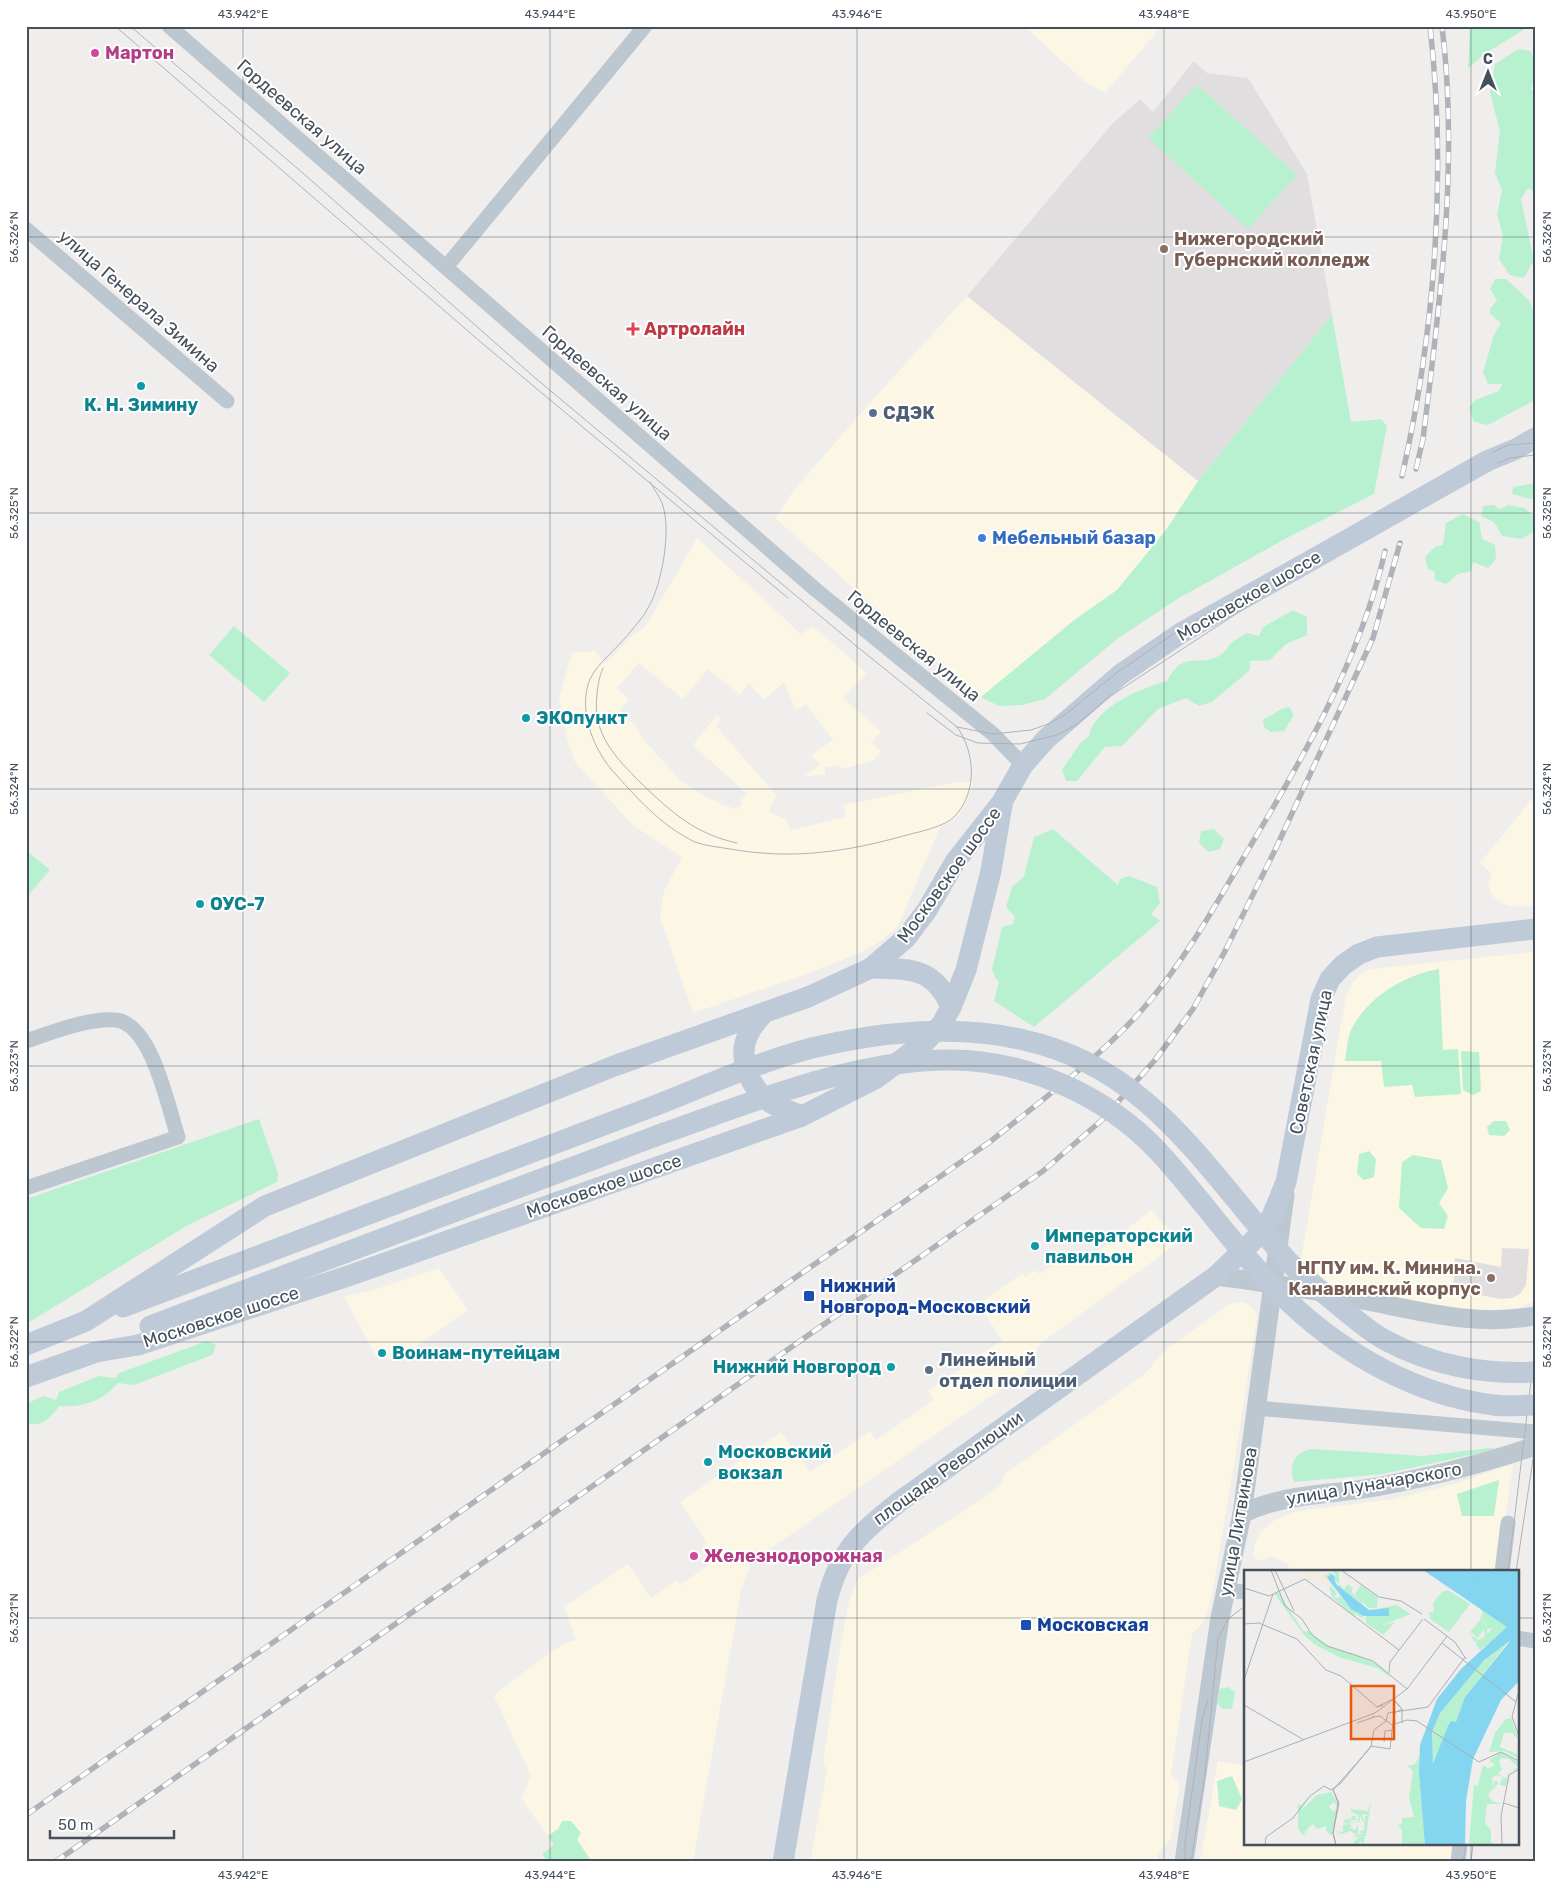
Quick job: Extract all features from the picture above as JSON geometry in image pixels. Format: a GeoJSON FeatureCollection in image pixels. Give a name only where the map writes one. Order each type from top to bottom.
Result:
{"type":"FeatureCollection","features":[{"type":"Feature","properties":{"kind":"main road","name":"Московское шоссе"},"geometry":{"type":"LineString","coordinates":[[26,1345],[86,1321],[265,1206],[614,1066],[808,997],[871,968],[906,938],[927,910],[955,862],[1002,802],[1023,765],[1068,718],[1122,674],[1181,633],[1487,461],[1525,448],[1535,438]]}},
{"type":"Feature","properties":{"kind":"main road","name":"Московское шоссе"},"geometry":{"type":"LineString","coordinates":[[26,1377],[96,1352],[138,1345],[342,1278],[802,1116],[863,1086],[902,1061],[942,1024],[951,1006],[966,970],[991,871],[1002,802]]}},
{"type":"Feature","properties":{"kind":"main road","name":"Советская улица"},"geometry":{"type":"LineString","coordinates":[[1286,1182],[1321,998],[1330,979],[1343,965],[1359,954],[1395,944],[1535,929]]}},
{"type":"Feature","properties":{"kind":"main road"},"geometry":{"type":"LineString","coordinates":[[871,968],[911,969],[931,977],[944,990],[951,1006]]}},
{"type":"Feature","properties":{"kind":"main road"},"geometry":{"type":"LineString","coordinates":[[763,1014],[748,1033],[743,1055],[749,1077],[758,1092],[772,1104],[802,1116]]}},
{"type":"Feature","properties":{"kind":"main road"},"geometry":{"type":"LineString","coordinates":[[86,1321],[728,1077],[811,1048],[855,1040],[942,1032],[980,1033],[1025,1040],[1096,1065],[1126,1084],[1161,1114],[1190,1144],[1289,1262],[1327,1297],[1386,1341],[1424,1357],[1474,1370],[1535,1372]]}},
{"type":"Feature","properties":{"kind":"main road"},"geometry":{"type":"LineString","coordinates":[[96,1352],[131,1333],[664,1133],[814,1081],[905,1064],[945,1060],[978,1062],[1007,1067],[1056,1081],[1091,1098],[1156,1149],[1290,1303],[1347,1349],[1406,1380],[1445,1395],[1496,1405],[1535,1405]]}},
{"type":"Feature","properties":{"kind":"main road","name":"площадь Революции"},"geometry":{"type":"LineString","coordinates":[[783,1862],[828,1600],[832,1581],[842,1556],[866,1528],[899,1502],[1216,1276],[1260,1234],[1272,1216],[1286,1182]]}},
{"type":"Feature","properties":{"kind":"street","name":"Гордеевская улица"},"geometry":{"type":"LineString","coordinates":[[169,26],[816,590],[993,734],[1023,765]]}},
{"type":"Feature","properties":{"kind":"street"},"geometry":{"type":"LineString","coordinates":[[446,268],[645,26]]}},
{"type":"Feature","properties":{"kind":"street","name":"улица Генерала Зимина"},"geometry":{"type":"LineString","coordinates":[[26,229],[227,402]]}},
{"type":"Feature","properties":{"kind":"street"},"geometry":{"type":"LineString","coordinates":[[26,1041],[88,1022],[116,1020],[135,1030],[151,1052],[178,1137],[26,1188]]}},
{"type":"Feature","properties":{"kind":"street","name":"улица Литвинова"},"geometry":{"type":"LineString","coordinates":[[1184,1862],[1236,1591],[1242,1514],[1286,1182]]}},
{"type":"Feature","properties":{"kind":"street"},"geometry":{"type":"LineString","coordinates":[[1216,1276],[1274,1282],[1454,1318],[1489,1322],[1535,1316]]}},
{"type":"Feature","properties":{"kind":"street"},"geometry":{"type":"LineString","coordinates":[[1256,1408],[1535,1432]]}},
{"type":"Feature","properties":{"kind":"street","name":"улица Луначарского"},"geometry":{"type":"LineString","coordinates":[[1242,1514],[1258,1506],[1280,1500],[1414,1479],[1469,1466],[1535,1446]]}},
{"type":"Feature","properties":{"kind":"street"},"geometry":{"type":"LineString","coordinates":[[1502,1570],[1508,1524]]}},
{"type":"Feature","properties":{"kind":"street"},"geometry":{"type":"LineString","coordinates":[[1518,1638],[1535,1641]]}},
{"type":"Feature","properties":{"kind":"street"},"geometry":{"type":"LineString","coordinates":[[1458,1862],[1460,1846]]}},
{"type":"Feature","properties":{"kind":"shaded area"},"geometry":{"type":"Polygon","coordinates":[[[1024,26],[1162,26],[1105,93],[1085,82],[1024,26]]]}},
{"type":"Feature","properties":{"kind":"shaded area","name":"Нижегородский Губернский колледж"},"geometry":{"type":"Polygon","coordinates":[[[1194,61],[1207,73],[1248,78],[1307,174],[1332,315],[1198,481],[967,296],[1112,124],[1140,99],[1153,112],[1194,61]]]}},
{"type":"Feature","properties":{"kind":"shaded area"},"geometry":{"type":"Polygon","coordinates":[[[967,296],[1198,481],[1166,530],[1117,590],[1073,621],[981,697],[967,689],[775,518],[794,490],[967,296]]]}},
{"type":"Feature","properties":{"kind":"shaded area"},"geometry":{"type":"Polygon","coordinates":[[[697,538],[801,634],[813,626],[867,673],[843,698],[881,731],[871,743],[881,751],[873,761],[842,769],[840,765],[825,767],[825,774],[803,777],[820,765],[811,755],[833,740],[806,704],[795,710],[784,682],[764,700],[749,683],[740,695],[708,669],[683,699],[639,663],[617,688],[629,699],[619,712],[636,726],[644,740],[679,779],[697,792],[723,805],[737,809],[743,803],[740,801],[747,794],[693,745],[717,715],[721,718],[716,726],[776,795],[769,811],[786,820],[790,830],[846,817],[843,805],[957,782],[973,782],[968,798],[957,817],[940,827],[898,926],[881,941],[860,953],[793,979],[693,1013],[660,917],[664,891],[682,857],[634,826],[575,762],[567,739],[559,698],[572,653],[594,651],[606,663],[631,637],[646,626],[697,538]]]}},
{"type":"Feature","properties":{"kind":"shaded area"},"geometry":{"type":"Polygon","coordinates":[[[1535,795],[1535,905],[1515,907],[1501,903],[1493,896],[1488,885],[1492,874],[1480,863],[1535,795]]]}},
{"type":"Feature","properties":{"kind":"shaded area"},"geometry":{"type":"Polygon","coordinates":[[[1535,953],[1535,1301],[1518,1308],[1488,1310],[1454,1309],[1321,1282],[1301,1259],[1346,995],[1353,982],[1361,974],[1371,969],[1535,953]]]}},
{"type":"Feature","properties":{"kind":"shaded area"},"geometry":{"type":"Polygon","coordinates":[[[1152,1210],[1179,1242],[1040,1344],[1026,1372],[751,1562],[741,1591],[693,1862],[630,1862],[619,1859],[616,1862],[592,1862],[566,1824],[548,1836],[521,1798],[531,1776],[494,1696],[506,1685],[563,1644],[576,1640],[564,1607],[628,1564],[651,1598],[677,1580],[680,1585],[714,1561],[703,1545],[707,1542],[680,1502],[781,1432],[810,1472],[870,1431],[876,1440],[934,1400],[928,1391],[1002,1340],[978,1304],[1023,1273],[1025,1277],[1036,1270],[1039,1274],[1060,1260],[1057,1255],[1067,1249],[1080,1265],[1152,1210]]]}},
{"type":"Feature","properties":{"kind":"shaded area","name":"НГПУ им. К. Минина. Канавинский корпус"},"geometry":{"type":"Polygon","coordinates":[[[1502,1248],[1529,1249],[1526,1285],[1520,1294],[1512,1298],[1501,1299],[1453,1290],[1455,1258],[1501,1267],[1502,1248]]]}},
{"type":"Feature","properties":{"kind":"shaded area"},"geometry":{"type":"Polygon","coordinates":[[[439,1268],[468,1310],[397,1360],[376,1357],[344,1296],[367,1292],[439,1268]]]}},
{"type":"Feature","properties":{"kind":"shaded area"},"geometry":{"type":"Polygon","coordinates":[[[1244,1302],[1253,1308],[1257,1316],[1237,1447],[1212,1594],[1205,1620],[1192,1634],[1171,1774],[1180,1784],[1171,1839],[1159,1852],[1157,1862],[810,1862],[827,1770],[823,1762],[842,1636],[849,1601],[858,1579],[982,1499],[1000,1485],[1005,1474],[1145,1374],[1164,1351],[1231,1303],[1244,1302]]]}},
{"type":"Feature","properties":{"kind":"shaded area"},"geometry":{"type":"Polygon","coordinates":[[[1513,1464],[1497,1570],[1287,1570],[1289,1564],[1270,1556],[1259,1561],[1254,1557],[1254,1547],[1261,1531],[1276,1519],[1298,1511],[1393,1499],[1455,1484],[1513,1464]]]}},
{"type":"Feature","properties":{"kind":"shaded area"},"geometry":{"type":"Polygon","coordinates":[[[1218,1761],[1244,1766],[1244,1846],[1453,1846],[1450,1862],[1200,1862],[1218,1761]]]}},
{"type":"Feature","properties":{"kind":"green space"},"geometry":{"type":"Polygon","coordinates":[[[1470,26],[1526,26],[1525,29],[1486,53],[1468,68],[1470,26]]]}},
{"type":"Feature","properties":{"kind":"green space"},"geometry":{"type":"Polygon","coordinates":[[[1518,49],[1531,51],[1535,70],[1531,89],[1535,93],[1535,192],[1528,188],[1521,199],[1534,260],[1524,278],[1510,275],[1499,259],[1503,236],[1497,214],[1502,190],[1495,173],[1500,131],[1490,93],[1495,64],[1518,49]]]}},
{"type":"Feature","properties":{"kind":"green space"},"geometry":{"type":"Polygon","coordinates":[[[1197,85],[1297,175],[1248,229],[1148,138],[1197,85]]]}},
{"type":"Feature","properties":{"kind":"green space"},"geometry":{"type":"Polygon","coordinates":[[[1495,279],[1506,279],[1529,300],[1535,315],[1535,400],[1488,425],[1474,422],[1469,408],[1475,400],[1499,391],[1502,384],[1488,384],[1483,372],[1494,335],[1501,323],[1490,314],[1490,309],[1497,300],[1490,289],[1495,279]]]}},
{"type":"Feature","properties":{"kind":"green space"},"geometry":{"type":"Polygon","coordinates":[[[1332,315],[1351,422],[1381,419],[1387,426],[1374,494],[1283,540],[1179,598],[1117,639],[1045,699],[1022,705],[999,706],[981,697],[1073,621],[1117,590],[1166,530],[1198,481],[1332,315]]]}},
{"type":"Feature","properties":{"kind":"green space"},"geometry":{"type":"Polygon","coordinates":[[[1535,483],[1535,498],[1530,499],[1512,494],[1513,487],[1535,483]]]}},
{"type":"Feature","properties":{"kind":"green space"},"geometry":{"type":"Polygon","coordinates":[[[1494,505],[1499,509],[1508,505],[1525,508],[1535,518],[1535,531],[1522,539],[1502,536],[1494,522],[1481,516],[1483,506],[1494,505]]]}},
{"type":"Feature","properties":{"kind":"green space"},"geometry":{"type":"Polygon","coordinates":[[[1463,514],[1479,522],[1482,539],[1495,545],[1496,559],[1488,568],[1473,562],[1471,571],[1458,574],[1446,584],[1435,580],[1435,572],[1428,569],[1425,557],[1435,547],[1443,545],[1446,523],[1463,514]]]}},
{"type":"Feature","properties":{"kind":"green space"},"geometry":{"type":"Polygon","coordinates":[[[1293,610],[1307,617],[1307,635],[1286,644],[1270,660],[1250,661],[1250,670],[1212,702],[1199,706],[1186,698],[1158,709],[1122,746],[1105,747],[1077,781],[1066,781],[1062,770],[1081,742],[1089,736],[1100,716],[1109,708],[1132,694],[1167,681],[1180,664],[1214,658],[1247,633],[1259,636],[1263,627],[1293,610]]]}},
{"type":"Feature","properties":{"kind":"green space"},"geometry":{"type":"Polygon","coordinates":[[[234,626],[290,673],[264,702],[209,655],[234,626]]]}},
{"type":"Feature","properties":{"kind":"green space"},"geometry":{"type":"Polygon","coordinates":[[[1289,707],[1294,715],[1284,731],[1271,732],[1264,727],[1263,719],[1289,707]]]}},
{"type":"Feature","properties":{"kind":"green space"},"geometry":{"type":"Polygon","coordinates":[[[1053,829],[1118,885],[1120,879],[1129,876],[1157,887],[1160,903],[1151,914],[1160,921],[1034,1027],[994,1001],[999,981],[996,979],[992,969],[1002,927],[1013,924],[1015,917],[1006,907],[1012,887],[1024,876],[1034,837],[1053,829]]]}},
{"type":"Feature","properties":{"kind":"green space"},"geometry":{"type":"Polygon","coordinates":[[[1214,829],[1224,839],[1220,849],[1209,852],[1199,843],[1201,831],[1214,829]]]}},
{"type":"Feature","properties":{"kind":"green space"},"geometry":{"type":"Polygon","coordinates":[[[26,850],[50,870],[26,898],[26,850]]]}},
{"type":"Feature","properties":{"kind":"green space"},"geometry":{"type":"Polygon","coordinates":[[[1439,969],[1443,1050],[1458,1049],[1461,1094],[1415,1097],[1412,1085],[1384,1087],[1381,1061],[1345,1061],[1351,1030],[1369,1005],[1402,981],[1439,969]]]}},
{"type":"Feature","properties":{"kind":"green space"},"geometry":{"type":"Polygon","coordinates":[[[1461,1051],[1479,1052],[1481,1091],[1473,1095],[1463,1090],[1461,1051]]]}},
{"type":"Feature","properties":{"kind":"green space"},"geometry":{"type":"Polygon","coordinates":[[[259,1119],[278,1173],[277,1182],[188,1225],[26,1324],[26,1199],[259,1119]]]}},
{"type":"Feature","properties":{"kind":"green space"},"geometry":{"type":"Polygon","coordinates":[[[1494,1121],[1506,1121],[1510,1130],[1504,1136],[1489,1135],[1487,1127],[1494,1121]]]}},
{"type":"Feature","properties":{"kind":"green space"},"geometry":{"type":"Polygon","coordinates":[[[1369,1151],[1376,1159],[1374,1177],[1364,1180],[1357,1174],[1359,1154],[1369,1151]]]}},
{"type":"Feature","properties":{"kind":"green space"},"geometry":{"type":"Polygon","coordinates":[[[1413,1155],[1441,1160],[1448,1188],[1439,1203],[1448,1216],[1444,1229],[1421,1228],[1399,1208],[1402,1162],[1413,1155]]]}},
{"type":"Feature","properties":{"kind":"green space"},"geometry":{"type":"Polygon","coordinates":[[[207,1341],[216,1345],[212,1355],[134,1385],[118,1383],[99,1399],[76,1406],[59,1406],[45,1421],[36,1424],[26,1423],[26,1404],[43,1396],[56,1400],[59,1392],[99,1376],[116,1378],[119,1373],[207,1341]]]}},
{"type":"Feature","properties":{"kind":"green space"},"geometry":{"type":"Polygon","coordinates":[[[1489,1448],[1498,1449],[1383,1474],[1294,1482],[1292,1476],[1293,1465],[1297,1456],[1313,1449],[1423,1456],[1489,1448]]]}},
{"type":"Feature","properties":{"kind":"green space"},"geometry":{"type":"Polygon","coordinates":[[[1499,1480],[1494,1516],[1462,1516],[1457,1494],[1499,1480]]]}},
{"type":"Feature","properties":{"kind":"green space"},"geometry":{"type":"Polygon","coordinates":[[[1228,1687],[1235,1692],[1232,1709],[1222,1709],[1217,1703],[1220,1689],[1228,1687]]]}},
{"type":"Feature","properties":{"kind":"green space"},"geometry":{"type":"Polygon","coordinates":[[[1232,1776],[1242,1799],[1236,1810],[1219,1806],[1217,1781],[1232,1776]]]}},
{"type":"Feature","properties":{"kind":"green space"},"geometry":{"type":"Polygon","coordinates":[[[562,1821],[571,1821],[581,1833],[577,1840],[592,1862],[548,1862],[542,1854],[554,1845],[548,1836],[558,1829],[562,1821]]]}},
{"type":"Feature","properties":{"kind":"tram line"},"geometry":{"type":"LineString","coordinates":[[115,26],[483,344],[788,598]]}},
{"type":"Feature","properties":{"kind":"tram line"},"geometry":{"type":"LineString","coordinates":[[130,26],[304,174],[534,377],[855,645],[957,727],[968,748],[971,772],[968,795],[955,816],[939,826],[862,846],[841,850],[776,854],[695,842],[671,828],[629,790],[604,760],[598,749],[589,726],[586,702],[587,690],[593,673],[643,615],[658,586],[664,557],[666,527],[662,503],[650,482]]}},
{"type":"Feature","properties":{"kind":"tram line"},"geometry":{"type":"LineString","coordinates":[[957,727],[993,734],[1031,730],[1048,724],[1066,714],[1119,671],[1178,631],[1485,456],[1508,445],[1535,443]]}},
{"type":"Feature","properties":{"kind":"tram line"},"geometry":{"type":"LineString","coordinates":[[927,713],[956,735],[978,743],[1020,744],[1057,735],[1076,725],[1109,697],[1297,574],[1490,466],[1510,458],[1535,455]]}},
{"type":"Feature","properties":{"kind":"tram line"},"geometry":{"type":"LineString","coordinates":[[603,668],[598,684],[596,708],[602,733],[614,754],[652,794],[684,820],[708,834],[737,843]]}},
{"type":"Feature","properties":{"kind":"tram line"},"geometry":{"type":"LineString","coordinates":[[1508,1570],[1535,1348]]}},
{"type":"Feature","properties":{"kind":"tram line"},"geometry":{"type":"LineString","coordinates":[[1516,1570],[1535,1446]]}},
{"type":"Feature","properties":{"kind":"tram line"},"geometry":{"type":"LineString","coordinates":[[1191,1862],[1205,1774],[1218,1639],[1228,1619],[1244,1607]]}},
{"type":"Feature","properties":{"kind":"tram line"},"geometry":{"type":"LineString","coordinates":[[1185,1862],[1185,1843],[1202,1720],[1208,1699]]}},
{"type":"Feature","properties":{"kind":"tram line"},"geometry":{"type":"LineString","coordinates":[[1463,1862],[1466,1846]]}},
{"type":"Feature","properties":{"kind":"tram line"},"geometry":{"type":"LineString","coordinates":[[1471,1862],[1473,1846]]}},
{"type":"Feature","properties":{"kind":"railway"},"geometry":{"type":"LineString","coordinates":[[1402,476],[1423,365],[1435,252],[1437,139],[1435,82],[1430,26]]}},
{"type":"Feature","properties":{"kind":"railway"},"geometry":{"type":"LineString","coordinates":[[1416,469],[1423,439],[1441,285],[1445,233],[1449,129],[1442,26]]}},
{"type":"Feature","properties":{"kind":"railway"},"geometry":{"type":"LineString","coordinates":[[55,1862],[1043,1171],[1102,1120],[1155,1060],[1193,1009],[1224,953],[1276,848],[1373,638],[1400,543]]}},
{"type":"Feature","properties":{"kind":"railway"},"geometry":{"type":"LineString","coordinates":[[26,1815],[991,1141],[1107,1046],[1142,1010],[1182,958],[1283,791],[1343,674],[1360,634],[1374,593],[1385,551]]}},
{"type":"Feature","properties":{"kind":"place","name":"Мартон"},"geometry":{"type":"Point","coordinates":[95,53]}},
{"type":"Feature","properties":{"kind":"place","name":"Нижегородский Губернский колледж"},"geometry":{"type":"Point","coordinates":[1164,249]}},
{"type":"Feature","properties":{"kind":"place","name":"Артролайн"},"geometry":{"type":"Point","coordinates":[633,329]}},
{"type":"Feature","properties":{"kind":"place","name":"К. Н. Зимину"},"geometry":{"type":"Point","coordinates":[141,386]}},
{"type":"Feature","properties":{"kind":"place","name":"СДЭК"},"geometry":{"type":"Point","coordinates":[873,413]}},
{"type":"Feature","properties":{"kind":"place","name":"Мебельный базар"},"geometry":{"type":"Point","coordinates":[982,538]}},
{"type":"Feature","properties":{"kind":"place","name":"ЭКОпункт"},"geometry":{"type":"Point","coordinates":[526,718]}},
{"type":"Feature","properties":{"kind":"place","name":"ОУС-7"},"geometry":{"type":"Point","coordinates":[200,904]}},
{"type":"Feature","properties":{"kind":"place","name":"Императорский павильон"},"geometry":{"type":"Point","coordinates":[1035,1246]}},
{"type":"Feature","properties":{"kind":"place","name":"НГПУ им. К. Минина. Канавинский корпус"},"geometry":{"type":"Point","coordinates":[1491,1278]}},
{"type":"Feature","properties":{"kind":"place","name":"Нижний Новгород-Московский"},"geometry":{"type":"Point","coordinates":[809,1296]}},
{"type":"Feature","properties":{"kind":"place","name":"Воинам-путейцам"},"geometry":{"type":"Point","coordinates":[382,1353]}},
{"type":"Feature","properties":{"kind":"place","name":"Нижний Новгород"},"geometry":{"type":"Point","coordinates":[891,1367]}},
{"type":"Feature","properties":{"kind":"place","name":"Линейный отдел полиции"},"geometry":{"type":"Point","coordinates":[929,1370]}},
{"type":"Feature","properties":{"kind":"place","name":"Московский вокзал"},"geometry":{"type":"Point","coordinates":[708,1462]}},
{"type":"Feature","properties":{"kind":"place","name":"Железнодорожная"},"geometry":{"type":"Point","coordinates":[694,1556]}},
{"type":"Feature","properties":{"kind":"place","name":"Московская"},"geometry":{"type":"Point","coordinates":[1026,1625]}}]}
